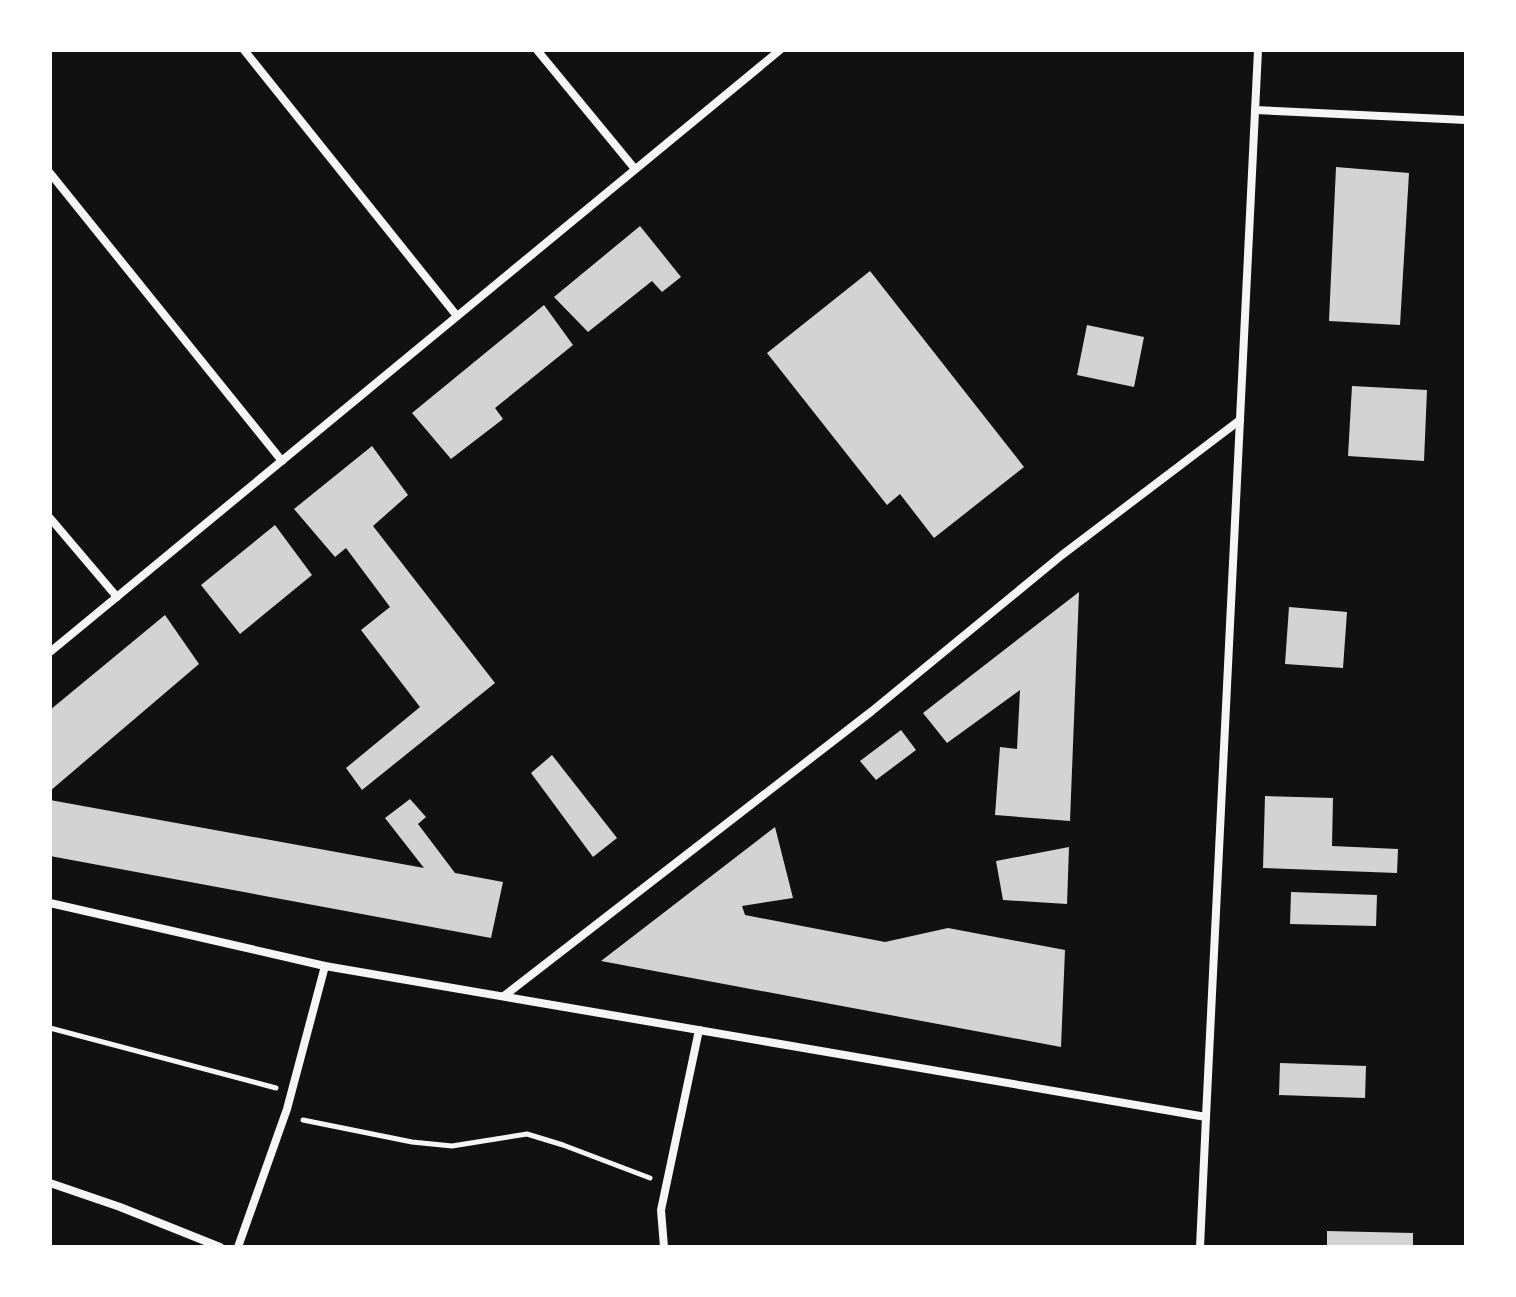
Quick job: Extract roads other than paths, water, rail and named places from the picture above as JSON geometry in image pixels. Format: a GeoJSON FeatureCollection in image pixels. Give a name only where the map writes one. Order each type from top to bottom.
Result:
{"type":"FeatureCollection","features":[{"type":"Feature","properties":{"kind":"street"},"geometry":{"type":"LineString","coordinates":[[244,50],[457,316]]}},
{"type":"Feature","properties":{"kind":"street"},"geometry":{"type":"LineString","coordinates":[[537,50],[635,169]]}},
{"type":"Feature","properties":{"kind":"street"},"geometry":{"type":"LineString","coordinates":[[50,652],[780,50]]}},
{"type":"Feature","properties":{"kind":"street"},"geometry":{"type":"LineString","coordinates":[[1200,1247],[1258,50]]}},
{"type":"Feature","properties":{"kind":"street"},"geometry":{"type":"LineString","coordinates":[[1255,110],[1466,120]]}},
{"type":"Feature","properties":{"kind":"street"},"geometry":{"type":"LineString","coordinates":[[50,173],[282,461]]}},
{"type":"Feature","properties":{"kind":"street"},"geometry":{"type":"LineString","coordinates":[[504,996],[872,711],[1062,555],[1240,420]]}},
{"type":"Feature","properties":{"kind":"street"},"geometry":{"type":"LineString","coordinates":[[50,518],[117,597]]}},
{"type":"Feature","properties":{"kind":"street"},"geometry":{"type":"LineString","coordinates":[[50,903],[325,966],[1206,1117]]}},
{"type":"Feature","properties":{"kind":"street"},"geometry":{"type":"LineString","coordinates":[[238,1247],[292,1092],[325,966]]}},
{"type":"Feature","properties":{"kind":"street"},"geometry":{"type":"LineString","coordinates":[[664,1247],[661,1210],[699,1030]]}},
{"type":"Feature","properties":{"kind":"street"},"geometry":{"type":"LineString","coordinates":[[50,1183],[220,1247]]}}]}
